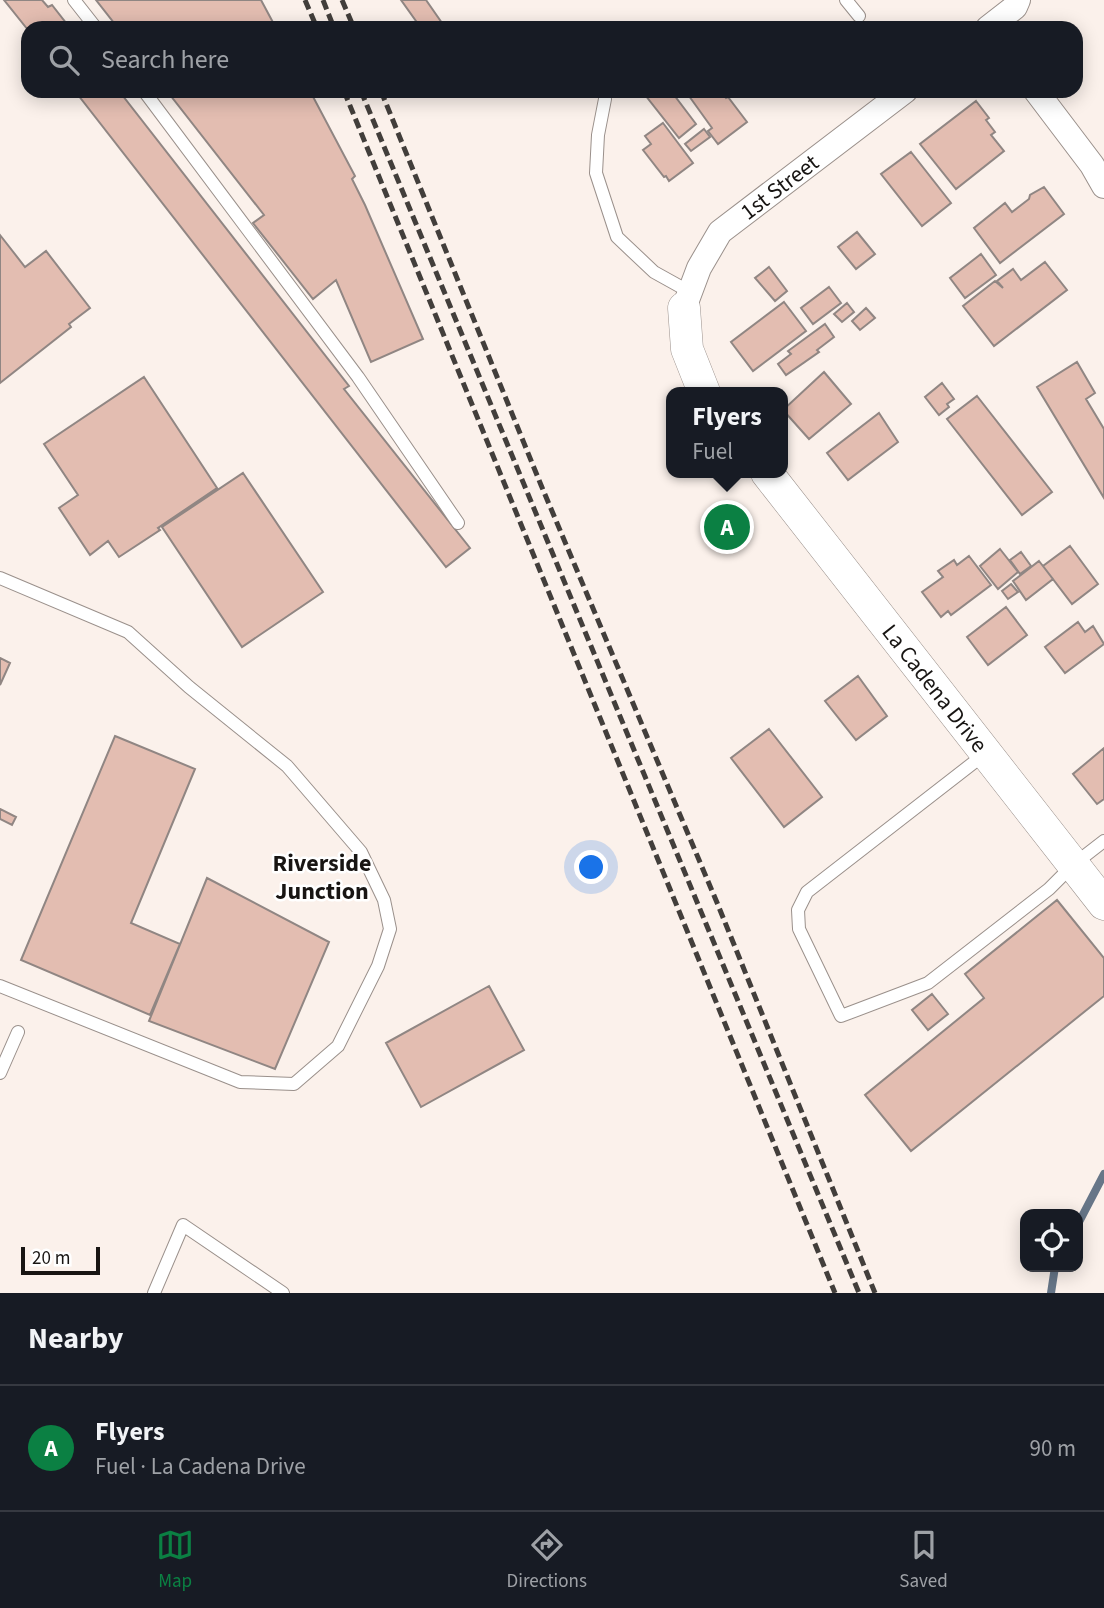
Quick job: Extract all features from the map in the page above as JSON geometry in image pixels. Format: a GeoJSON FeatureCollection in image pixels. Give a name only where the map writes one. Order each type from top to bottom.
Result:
{"type":"FeatureCollection","features":[{"type":"Feature","properties":{"kind":"street"},"geometry":{"type":"LineString","coordinates":[[997,21],[1015,7],[1018,0]]}},
{"type":"Feature","properties":{"kind":"street","name":"1st Street"},"geometry":{"type":"LineString","coordinates":[[687,300],[699,268],[720,232],[896,98]]}},
{"type":"Feature","properties":{"kind":"street"},"geometry":{"type":"LineString","coordinates":[[1041,98],[1093,165],[1104,186]]}},
{"type":"Feature","properties":{"kind":"street"},"geometry":{"type":"LineString","coordinates":[[687,300],[687,349],[701,387]]}},
{"type":"Feature","properties":{"kind":"street","name":"La Cadena Drive"},"geometry":{"type":"LineString","coordinates":[[771,478],[1104,904]]}},
{"type":"Feature","properties":{"kind":"lane"},"geometry":{"type":"LineString","coordinates":[[74,0],[90,21]]}},
{"type":"Feature","properties":{"kind":"lane"},"geometry":{"type":"LineString","coordinates":[[846,0],[859,16]]}},
{"type":"Feature","properties":{"kind":"lane"},"geometry":{"type":"LineString","coordinates":[[149,98],[358,377],[458,523]]}},
{"type":"Feature","properties":{"kind":"lane"},"geometry":{"type":"LineString","coordinates":[[605,99],[598,135],[596,173],[617,237],[687,300]]}},
{"type":"Feature","properties":{"kind":"lane"},"geometry":{"type":"LineString","coordinates":[[0,578],[128,632],[189,687],[287,766],[361,852],[384,900],[390,929],[378,966],[338,1046],[294,1084],[240,1082],[0,986]]}},
{"type":"Feature","properties":{"kind":"lane"},"geometry":{"type":"LineString","coordinates":[[986,753],[807,892],[798,910],[799,929],[841,1016],[928,983],[1049,889],[1073,865],[1104,841]]}},
{"type":"Feature","properties":{"kind":"lane"},"geometry":{"type":"LineString","coordinates":[[0,1073],[18,1032]]}},
{"type":"Feature","properties":{"kind":"lane"},"geometry":{"type":"LineString","coordinates":[[154,1293],[183,1225],[283,1293]]}},
{"type":"Feature","properties":{"kind":"building"},"geometry":{"type":"Polygon","coordinates":[[[4,0],[42,0],[48,7],[52,5],[65,21],[21,21],[4,0]]]}},
{"type":"Feature","properties":{"kind":"building"},"geometry":{"type":"Polygon","coordinates":[[[96,0],[261,0],[272,21],[112,21],[96,0]]]}},
{"type":"Feature","properties":{"kind":"building"},"geometry":{"type":"Polygon","coordinates":[[[401,0],[426,0],[441,21],[416,21],[401,0]]]}},
{"type":"Feature","properties":{"kind":"building"},"geometry":{"type":"Polygon","coordinates":[[[80,98],[124,98],[349,386],[344,389],[470,548],[446,567],[80,98]]]}},
{"type":"Feature","properties":{"kind":"building"},"geometry":{"type":"Polygon","coordinates":[[[172,98],[314,98],[355,176],[352,179],[423,339],[371,362],[336,280],[313,299],[253,223],[264,215],[172,98]]]}},
{"type":"Feature","properties":{"kind":"building"},"geometry":{"type":"Polygon","coordinates":[[[648,98],[676,98],[696,124],[679,138],[648,98]]]}},
{"type":"Feature","properties":{"kind":"building"},"geometry":{"type":"Polygon","coordinates":[[[690,98],[729,98],[747,122],[718,144],[708,131],[712,128],[690,98]]]}},
{"type":"Feature","properties":{"kind":"building"},"geometry":{"type":"Polygon","coordinates":[[[976,101],[989,118],[986,120],[995,132],[991,135],[1004,151],[956,189],[920,144],[976,101]]]}},
{"type":"Feature","properties":{"kind":"building"},"geometry":{"type":"Polygon","coordinates":[[[663,123],[693,163],[669,181],[643,150],[651,144],[645,136],[663,123]]]}},
{"type":"Feature","properties":{"kind":"building"},"geometry":{"type":"Polygon","coordinates":[[[704,129],[710,137],[691,151],[685,144],[704,129]]]}},
{"type":"Feature","properties":{"kind":"building"},"geometry":{"type":"Polygon","coordinates":[[[911,152],[951,203],[922,226],[881,174],[911,152]]]}},
{"type":"Feature","properties":{"kind":"building"},"geometry":{"type":"Polygon","coordinates":[[[1044,187],[1064,214],[1000,263],[974,228],[1005,203],[1012,212],[1029,199],[1030,195],[1044,187]]]}},
{"type":"Feature","properties":{"kind":"building"},"geometry":{"type":"Polygon","coordinates":[[[857,232],[875,254],[856,269],[838,247],[857,232]]]}},
{"type":"Feature","properties":{"kind":"building"},"geometry":{"type":"Polygon","coordinates":[[[0,235],[25,267],[46,251],[90,308],[69,324],[71,327],[0,383],[0,235]]]}},
{"type":"Feature","properties":{"kind":"building"},"geometry":{"type":"Polygon","coordinates":[[[981,254],[996,275],[965,298],[950,278],[981,254]]]}},
{"type":"Feature","properties":{"kind":"building"},"geometry":{"type":"Polygon","coordinates":[[[1045,262],[1067,290],[994,346],[963,306],[995,281],[1003,288],[997,281],[1013,269],[1021,280],[1045,262]]]}},
{"type":"Feature","properties":{"kind":"building"},"geometry":{"type":"Polygon","coordinates":[[[769,267],[787,291],[775,301],[755,278],[769,267]]]}},
{"type":"Feature","properties":{"kind":"building"},"geometry":{"type":"Polygon","coordinates":[[[829,287],[841,303],[813,324],[801,308],[829,287]]]}},
{"type":"Feature","properties":{"kind":"building"},"geometry":{"type":"Polygon","coordinates":[[[784,302],[806,331],[753,371],[731,342],[784,302]]]}},
{"type":"Feature","properties":{"kind":"building"},"geometry":{"type":"Polygon","coordinates":[[[847,303],[854,312],[842,322],[834,314],[847,303]]]}},
{"type":"Feature","properties":{"kind":"building"},"geometry":{"type":"Polygon","coordinates":[[[866,308],[875,318],[860,330],[852,321],[866,308]]]}},
{"type":"Feature","properties":{"kind":"building"},"geometry":{"type":"Polygon","coordinates":[[[825,324],[834,337],[817,350],[819,352],[786,375],[778,364],[791,354],[788,351],[825,324]]]}},
{"type":"Feature","properties":{"kind":"building"},"geometry":{"type":"Polygon","coordinates":[[[1077,362],[1095,393],[1086,399],[1104,429],[1104,498],[1037,387],[1077,362]]]}},
{"type":"Feature","properties":{"kind":"building"},"geometry":{"type":"Polygon","coordinates":[[[824,372],[851,404],[809,439],[788,416],[788,405],[824,372]]]}},
{"type":"Feature","properties":{"kind":"building"},"geometry":{"type":"Polygon","coordinates":[[[144,377],[217,488],[119,557],[108,541],[90,555],[59,508],[78,495],[44,444],[144,377]]]}},
{"type":"Feature","properties":{"kind":"building"},"geometry":{"type":"Polygon","coordinates":[[[942,383],[954,399],[939,415],[925,397],[942,383]]]}},
{"type":"Feature","properties":{"kind":"building"},"geometry":{"type":"Polygon","coordinates":[[[977,396],[1052,492],[1022,515],[947,419],[977,396]]]}},
{"type":"Feature","properties":{"kind":"building"},"geometry":{"type":"Polygon","coordinates":[[[879,413],[898,442],[848,480],[827,453],[879,413]]]}},
{"type":"Feature","properties":{"kind":"building"},"geometry":{"type":"Polygon","coordinates":[[[243,473],[323,592],[242,647],[162,527],[243,473]]]}},
{"type":"Feature","properties":{"kind":"building"},"geometry":{"type":"Polygon","coordinates":[[[1070,546],[1098,584],[1072,604],[1043,566],[1070,546]]]}},
{"type":"Feature","properties":{"kind":"building"},"geometry":{"type":"Polygon","coordinates":[[[1000,549],[1018,572],[998,589],[980,566],[1000,549]]]}},
{"type":"Feature","properties":{"kind":"building"},"geometry":{"type":"Polygon","coordinates":[[[1021,552],[1031,566],[1020,574],[1010,560],[1021,552]]]}},
{"type":"Feature","properties":{"kind":"building"},"geometry":{"type":"Polygon","coordinates":[[[969,556],[991,585],[951,615],[948,611],[941,617],[922,592],[943,577],[938,571],[954,560],[957,565],[969,556]]]}},
{"type":"Feature","properties":{"kind":"building"},"geometry":{"type":"Polygon","coordinates":[[[1039,561],[1053,579],[1026,600],[1013,581],[1039,561]]]}},
{"type":"Feature","properties":{"kind":"building"},"geometry":{"type":"Polygon","coordinates":[[[1011,584],[1018,592],[1008,599],[1002,591],[1011,584]]]}},
{"type":"Feature","properties":{"kind":"building"},"geometry":{"type":"Polygon","coordinates":[[[1006,607],[1027,635],[988,665],[967,637],[1006,607]]]}},
{"type":"Feature","properties":{"kind":"building"},"geometry":{"type":"Polygon","coordinates":[[[1078,622],[1085,632],[1093,626],[1104,644],[1065,673],[1045,647],[1078,622]]]}},
{"type":"Feature","properties":{"kind":"building"},"geometry":{"type":"Polygon","coordinates":[[[0,658],[10,663],[0,685],[0,658]]]}},
{"type":"Feature","properties":{"kind":"building"},"geometry":{"type":"Polygon","coordinates":[[[858,676],[887,716],[856,740],[825,701],[858,676]]]}},
{"type":"Feature","properties":{"kind":"building"},"geometry":{"type":"Polygon","coordinates":[[[769,729],[822,797],[784,827],[731,758],[769,729]]]}},
{"type":"Feature","properties":{"kind":"building"},"geometry":{"type":"Polygon","coordinates":[[[115,736],[195,769],[131,923],[180,944],[150,1015],[21,960],[115,736]]]}},
{"type":"Feature","properties":{"kind":"building"},"geometry":{"type":"Polygon","coordinates":[[[1104,748],[1104,799],[1097,804],[1073,774],[1104,748]]]}},
{"type":"Feature","properties":{"kind":"building"},"geometry":{"type":"Polygon","coordinates":[[[0,809],[16,817],[12,825],[0,819],[0,809]]]}},
{"type":"Feature","properties":{"kind":"building"},"geometry":{"type":"Polygon","coordinates":[[[207,878],[329,942],[275,1069],[149,1021],[207,878]]]}},
{"type":"Feature","properties":{"kind":"building"},"geometry":{"type":"Polygon","coordinates":[[[1057,900],[1104,958],[1104,996],[911,1151],[865,1095],[984,998],[965,974],[1057,900]]]}},
{"type":"Feature","properties":{"kind":"building"},"geometry":{"type":"Polygon","coordinates":[[[489,986],[524,1050],[421,1107],[386,1043],[489,986]]]}},
{"type":"Feature","properties":{"kind":"building"},"geometry":{"type":"Polygon","coordinates":[[[932,994],[948,1014],[928,1030],[912,1010],[932,994]]]}},
{"type":"Feature","properties":{"kind":"waterway"},"geometry":{"type":"LineString","coordinates":[[1083,1214],[1104,1174]]}},
{"type":"Feature","properties":{"kind":"waterway"},"geometry":{"type":"LineString","coordinates":[[1051,1293],[1054,1272]]}},
{"type":"Feature","properties":{"kind":"railway"},"geometry":{"type":"LineString","coordinates":[[305,0],[314,21]]}},
{"type":"Feature","properties":{"kind":"railway"},"geometry":{"type":"LineString","coordinates":[[323,0],[331,21]]}},
{"type":"Feature","properties":{"kind":"railway"},"geometry":{"type":"LineString","coordinates":[[342,0],[351,21]]}},
{"type":"Feature","properties":{"kind":"railway"},"geometry":{"type":"LineString","coordinates":[[347,98],[835,1293]]}},
{"type":"Feature","properties":{"kind":"railway"},"geometry":{"type":"LineString","coordinates":[[364,98],[859,1293]]}},
{"type":"Feature","properties":{"kind":"railway"},"geometry":{"type":"LineString","coordinates":[[384,98],[541,485],[718,905],[875,1293]]}},
{"type":"Feature","properties":{"kind":"place","name":"Flyers"},"geometry":{"type":"Point","coordinates":[727,527]}},
{"type":"Feature","properties":{"kind":"district","name":"Riverside Junction"},"geometry":{"type":"Point","coordinates":[322,877]}}]}
